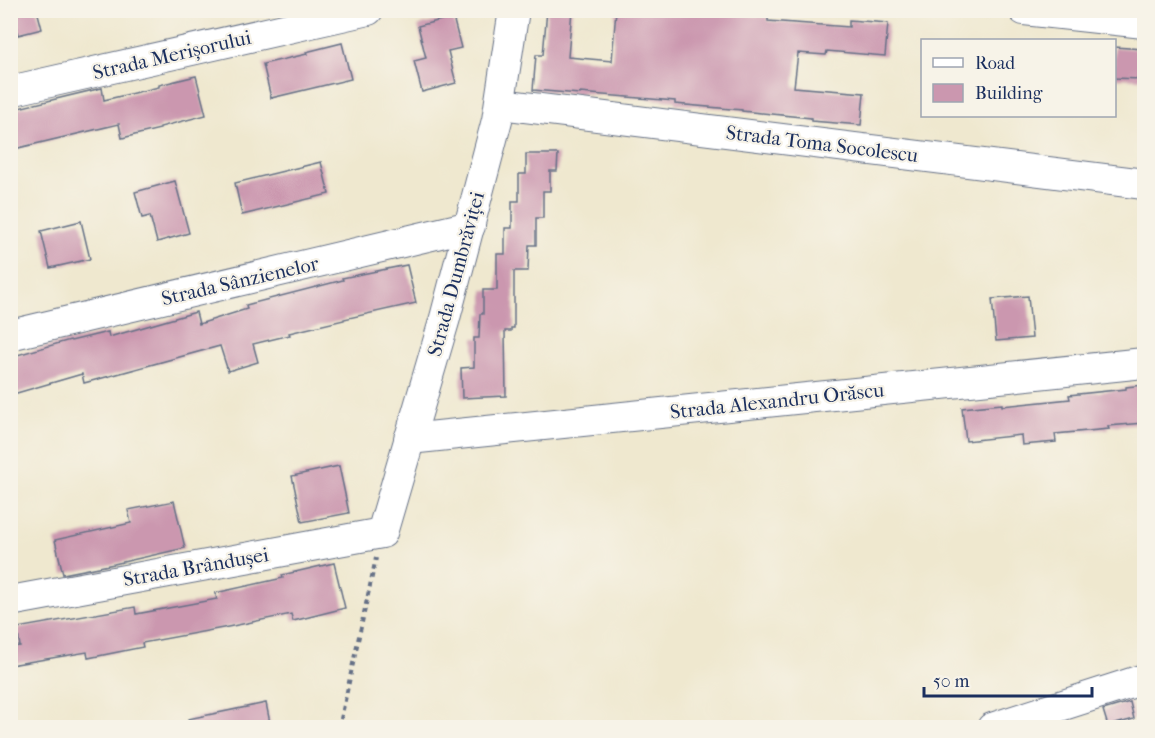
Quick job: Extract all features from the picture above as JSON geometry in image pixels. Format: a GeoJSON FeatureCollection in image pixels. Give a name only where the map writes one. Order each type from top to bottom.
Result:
{"type":"FeatureCollection","features":[{"type":"Feature","properties":{"kind":"street","name":"Strada Merișorului"},"geometry":{"type":"LineString","coordinates":[[10,91],[368,10]]}},
{"type":"Feature","properties":{"kind":"street","name":"Strada Dumbrăviței"},"geometry":{"type":"LineString","coordinates":[[382,533],[445,318],[497,120],[514,10]]}},
{"type":"Feature","properties":{"kind":"street"},"geometry":{"type":"LineString","coordinates":[[1024,10],[1144,23]]}},
{"type":"Feature","properties":{"kind":"street","name":"Strada Toma Socolescu"},"geometry":{"type":"LineString","coordinates":[[500,104],[1144,184]]}},
{"type":"Feature","properties":{"kind":"street","name":"Strada Sânzienelor"},"geometry":{"type":"LineString","coordinates":[[10,335],[470,226]]}},
{"type":"Feature","properties":{"kind":"street","name":"Strada Alexandru Orăscu"},"geometry":{"type":"LineString","coordinates":[[409,439],[1144,363]]}},
{"type":"Feature","properties":{"kind":"street","name":"Strada Brândușei"},"geometry":{"type":"LineString","coordinates":[[10,601],[382,533]]}},
{"type":"Feature","properties":{"kind":"street"},"geometry":{"type":"LineString","coordinates":[[992,728],[1144,679]]}},
{"type":"Feature","properties":{"kind":"path"},"geometry":{"type":"LineString","coordinates":[[339,728],[382,533]]}},
{"type":"Feature","properties":{"kind":"building"},"geometry":{"type":"Polygon","coordinates":[[[12,10],[37,10],[42,29],[18,35],[12,10]]]}},
{"type":"Feature","properties":{"kind":"building"},"geometry":{"type":"Polygon","coordinates":[[[547,10],[572,10],[568,57],[612,61],[616,10],[697,10],[768,17],[768,21],[849,27],[849,20],[888,23],[885,56],[827,51],[826,55],[798,53],[794,87],[864,93],[861,125],[675,104],[675,101],[533,90],[536,55],[543,55],[547,10]]]}},
{"type":"Feature","properties":{"kind":"building"},"geometry":{"type":"Polygon","coordinates":[[[453,17],[461,48],[448,51],[456,83],[422,92],[414,61],[426,58],[418,26],[453,17]]]}},
{"type":"Feature","properties":{"kind":"building"},"geometry":{"type":"Polygon","coordinates":[[[342,43],[351,79],[271,98],[263,64],[342,43]]]}},
{"type":"Feature","properties":{"kind":"building"},"geometry":{"type":"Polygon","coordinates":[[[1116,47],[1143,49],[1141,79],[1116,78],[1116,47]]]}},
{"type":"Feature","properties":{"kind":"building"},"geometry":{"type":"Polygon","coordinates":[[[196,76],[206,115],[122,138],[119,124],[10,150],[10,110],[102,88],[104,100],[196,76]]]}},
{"type":"Feature","properties":{"kind":"building"},"geometry":{"type":"Polygon","coordinates":[[[526,154],[558,154],[557,171],[550,171],[550,191],[543,191],[543,218],[536,218],[536,245],[529,245],[528,271],[514,271],[514,328],[511,328],[511,331],[505,331],[506,396],[462,398],[461,368],[474,367],[474,338],[479,338],[480,314],[483,314],[483,290],[497,290],[497,254],[505,254],[505,228],[512,228],[512,201],[519,201],[519,174],[526,174],[526,154]]]}},
{"type":"Feature","properties":{"kind":"building"},"geometry":{"type":"Polygon","coordinates":[[[321,162],[329,194],[242,215],[235,183],[321,162]]]}},
{"type":"Feature","properties":{"kind":"building"},"geometry":{"type":"Polygon","coordinates":[[[175,181],[189,233],[157,242],[150,216],[142,218],[135,192],[175,181]]]}},
{"type":"Feature","properties":{"kind":"building"},"geometry":{"type":"Polygon","coordinates":[[[81,221],[90,259],[50,268],[41,231],[81,221]]]}},
{"type":"Feature","properties":{"kind":"building"},"geometry":{"type":"Polygon","coordinates":[[[407,265],[416,303],[344,319],[253,344],[258,362],[228,371],[220,346],[84,383],[82,374],[10,395],[10,357],[108,332],[109,337],[196,312],[199,324],[247,309],[246,305],[343,280],[342,278],[407,265]]]}},
{"type":"Feature","properties":{"kind":"building"},"geometry":{"type":"Polygon","coordinates":[[[1028,296],[1032,338],[996,341],[992,299],[1028,296]]]}},
{"type":"Feature","properties":{"kind":"building"},"geometry":{"type":"Polygon","coordinates":[[[1144,385],[1144,423],[1055,434],[1056,442],[1022,445],[1021,435],[966,441],[962,408],[1070,399],[1069,395],[1144,385]]]}},
{"type":"Feature","properties":{"kind":"building"},"geometry":{"type":"Polygon","coordinates":[[[339,466],[349,513],[302,522],[292,476],[339,466]]]}},
{"type":"Feature","properties":{"kind":"building"},"geometry":{"type":"Polygon","coordinates":[[[174,501],[185,548],[63,574],[55,540],[131,523],[128,510],[174,501]]]}},
{"type":"Feature","properties":{"kind":"building"},"geometry":{"type":"Polygon","coordinates":[[[334,563],[345,608],[293,621],[291,614],[142,643],[143,647],[88,658],[87,652],[10,665],[10,647],[20,646],[17,628],[135,607],[136,614],[217,599],[215,593],[283,578],[282,575],[334,563]]]}},
{"type":"Feature","properties":{"kind":"building"},"geometry":{"type":"Polygon","coordinates":[[[1130,702],[1134,719],[1108,726],[1103,710],[1130,702]]]}},
{"type":"Feature","properties":{"kind":"building"},"geometry":{"type":"Polygon","coordinates":[[[266,703],[271,728],[189,728],[188,719],[266,703]]]}}]}
